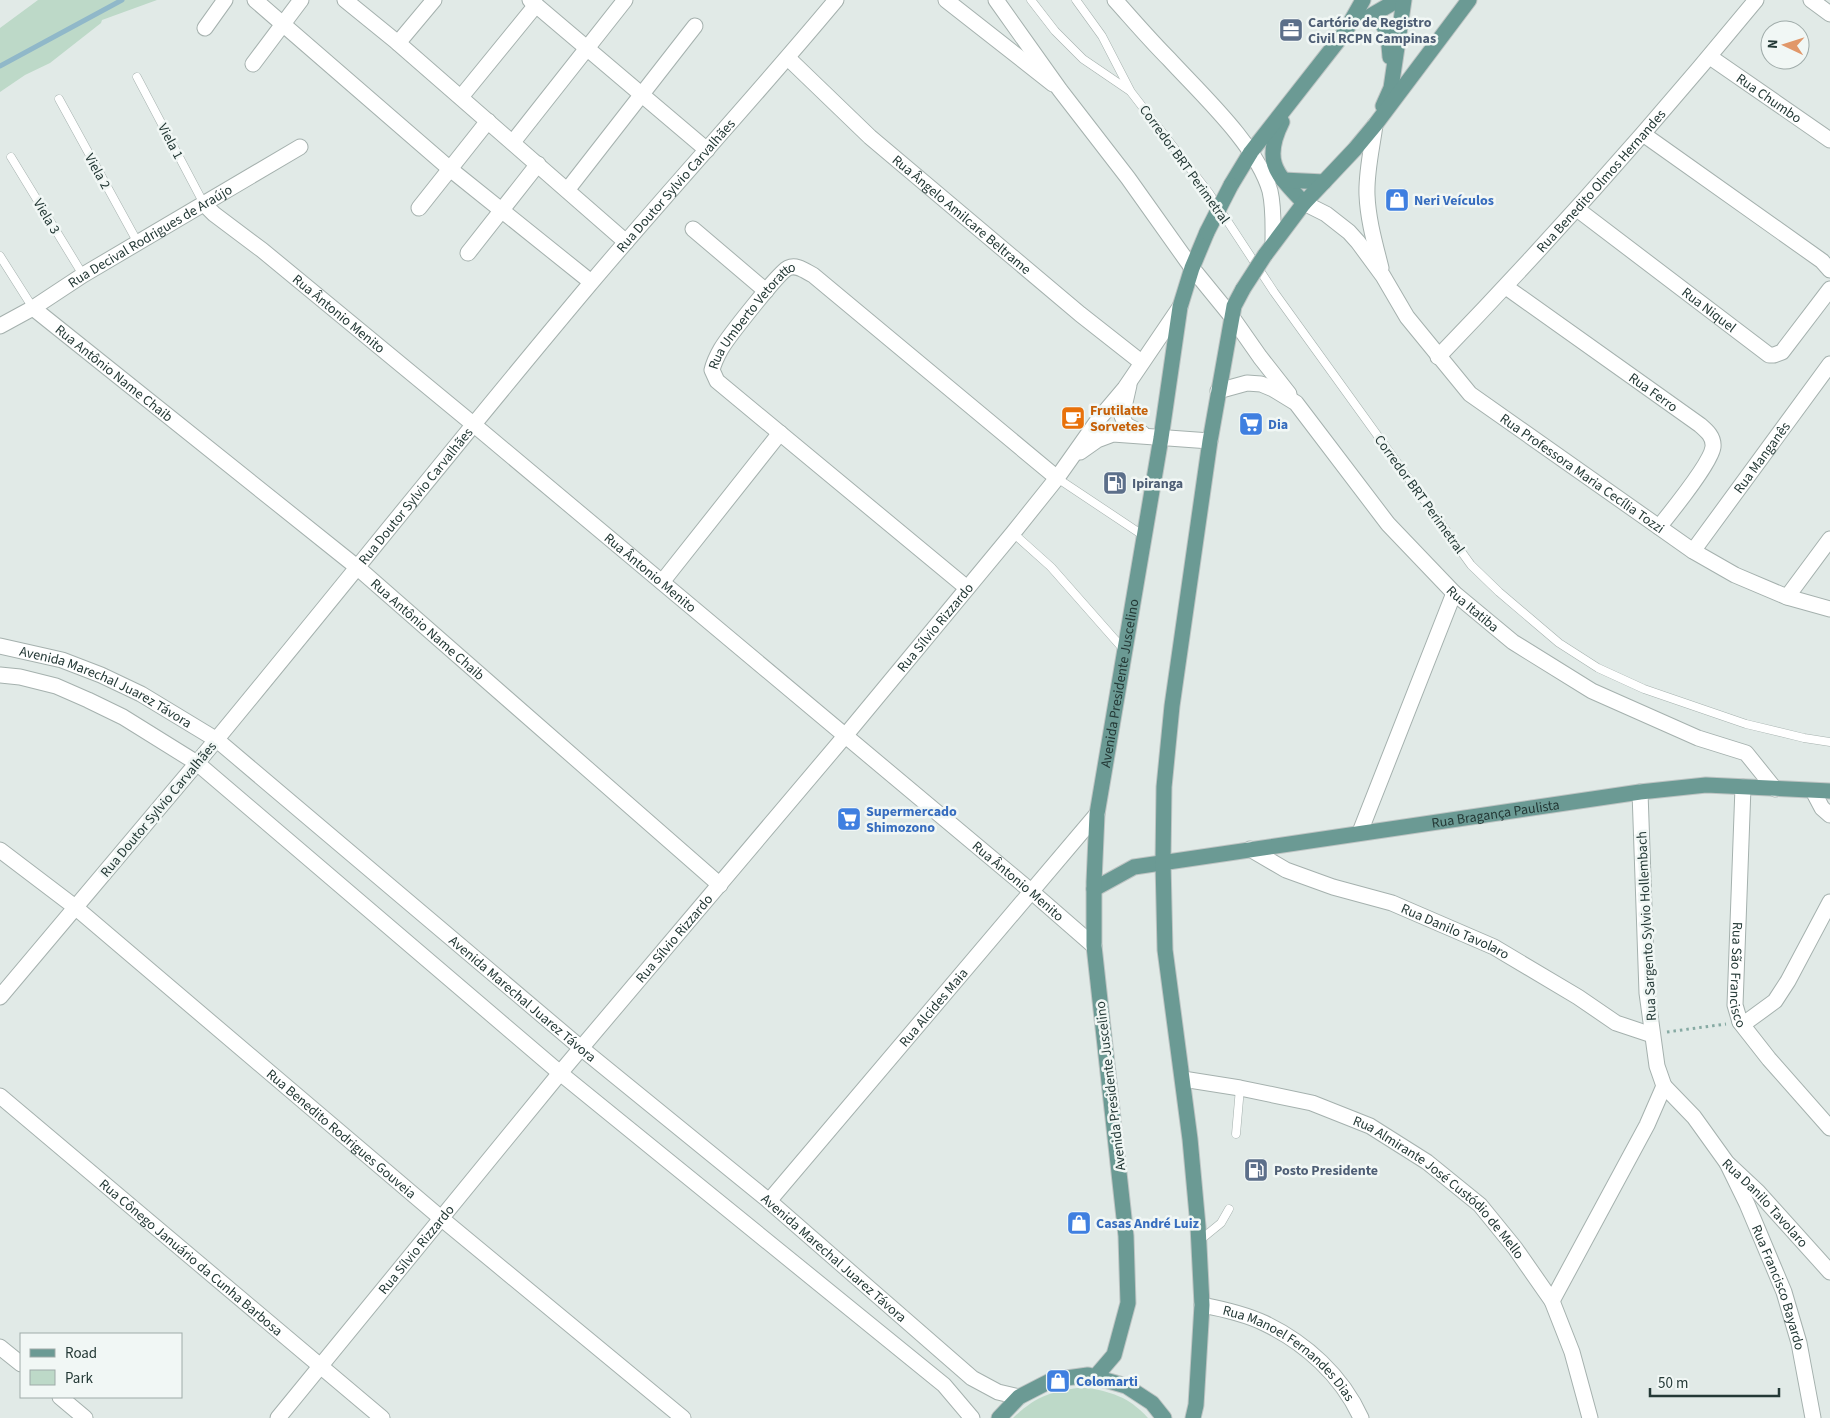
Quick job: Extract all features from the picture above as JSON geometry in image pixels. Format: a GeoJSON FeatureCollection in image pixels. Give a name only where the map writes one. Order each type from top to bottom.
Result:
{"type":"FeatureCollection","features":[{"type":"Feature","properties":{"kind":"main road"},"geometry":{"type":"LineString","coordinates":[[1345,32],[1363,0]]}},
{"type":"Feature","properties":{"kind":"main road"},"geometry":{"type":"LineString","coordinates":[[1345,32],[1398,0]]}},
{"type":"Feature","properties":{"kind":"main road"},"geometry":{"type":"LineString","coordinates":[[1375,125],[1391,88],[1404,0]]}},
{"type":"Feature","properties":{"kind":"main road"},"geometry":{"type":"LineString","coordinates":[[1193,1418],[1196,1406],[1202,1305],[1199,1241],[1190,1139],[1165,950],[1164,787],[1172,706],[1210,441],[1234,306],[1269,249],[1304,203],[1375,125],[1469,0]]}},
{"type":"Feature","properties":{"kind":"main road"},"geometry":{"type":"LineString","coordinates":[[1366,18],[1380,22],[1388,38],[1391,88]]}},
{"type":"Feature","properties":{"kind":"main road","name":"Avenida Presidente Juscelino"},"geometry":{"type":"LineString","coordinates":[[1096,1376],[1114,1355],[1128,1303],[1126,1236],[1094,946],[1094,889],[1098,814],[1144,536],[1156,437],[1180,307],[1192,268],[1207,232],[1231,185],[1251,152],[1296,97],[1345,32]]}},
{"type":"Feature","properties":{"kind":"main road"},"geometry":{"type":"LineString","coordinates":[[1296,97],[1274,138],[1272,150],[1276,170],[1304,203]]}},
{"type":"Feature","properties":{"kind":"main road"},"geometry":{"type":"LineString","coordinates":[[1283,180],[1324,182]]}},
{"type":"Feature","properties":{"kind":"main road","name":"Rua Bragança Paulista"},"geometry":{"type":"LineString","coordinates":[[1094,889],[1134,867],[1640,792],[1706,785],[1830,791]]}},
{"type":"Feature","properties":{"kind":"main road"},"geometry":{"type":"LineString","coordinates":[[999,1418],[1019,1397],[1052,1380],[1088,1375],[1126,1386],[1152,1403],[1164,1418]]}},
{"type":"Feature","properties":{"kind":"street"},"geometry":{"type":"LineString","coordinates":[[205,28],[225,0]]}},
{"type":"Feature","properties":{"kind":"street"},"geometry":{"type":"LineString","coordinates":[[255,0],[450,169],[591,282]]}},
{"type":"Feature","properties":{"kind":"street"},"geometry":{"type":"LineString","coordinates":[[253,64],[301,0]]}},
{"type":"Feature","properties":{"kind":"street"},"geometry":{"type":"LineString","coordinates":[[346,0],[398,42],[568,189],[626,242]]}},
{"type":"Feature","properties":{"kind":"street"},"geometry":{"type":"LineString","coordinates":[[398,42],[434,0]]}},
{"type":"Feature","properties":{"kind":"street"},"geometry":{"type":"LineString","coordinates":[[513,142],[625,0]]}},
{"type":"Feature","properties":{"kind":"street","name":"Rua Doutor Sylvio Carvalhães"},"geometry":{"type":"LineString","coordinates":[[0,997],[217,740],[473,424],[591,282],[788,58],[836,0]]}},
{"type":"Feature","properties":{"kind":"street"},"geometry":{"type":"LineString","coordinates":[[946,0],[1060,90]]}},
{"type":"Feature","properties":{"kind":"street"},"geometry":{"type":"LineString","coordinates":[[996,0],[1192,268],[1296,403]]}},
{"type":"Feature","properties":{"kind":"street"},"geometry":{"type":"LineString","coordinates":[[1115,0],[1149,39],[1213,106],[1251,152],[1269,189],[1272,204],[1269,249]]}},
{"type":"Feature","properties":{"kind":"street","name":"Rua Benedito Olmos Hernandes"},"geometry":{"type":"LineString","coordinates":[[1438,357],[1506,287],[1643,134],[1756,0]]}},
{"type":"Feature","properties":{"kind":"street"},"geometry":{"type":"LineString","coordinates":[[1811,0],[1830,14]]}},
{"type":"Feature","properties":{"kind":"street"},"geometry":{"type":"LineString","coordinates":[[461,97],[533,3],[707,150]]}},
{"type":"Feature","properties":{"kind":"street"},"geometry":{"type":"LineString","coordinates":[[568,189],[695,26]]}},
{"type":"Feature","properties":{"kind":"street","name":"Rua Chumbo"},"geometry":{"type":"LineString","coordinates":[[1710,56],[1830,140]]}},
{"type":"Feature","properties":{"kind":"street","name":"Rua Ângelo Amilcare Beltrame"},"geometry":{"type":"LineString","coordinates":[[788,58],[870,137],[1080,314],[1141,362]]}},
{"type":"Feature","properties":{"kind":"street"},"geometry":{"type":"LineString","coordinates":[[419,208],[488,120]]}},
{"type":"Feature","properties":{"kind":"street","name":"Rua Professora Maria Cecília Tozzi"},"geometry":{"type":"LineString","coordinates":[[1375,125],[1367,194],[1369,217],[1383,276]]}},
{"type":"Feature","properties":{"kind":"street"},"geometry":{"type":"LineString","coordinates":[[1643,134],[1822,261],[1830,270]]}},
{"type":"Feature","properties":{"kind":"street","name":"Rua Decival Rodrigues de Araújo"},"geometry":{"type":"LineString","coordinates":[[0,326],[33,308],[82,275],[300,147]]}},
{"type":"Feature","properties":{"kind":"street"},"geometry":{"type":"LineString","coordinates":[[468,253],[538,164]]}},
{"type":"Feature","properties":{"kind":"street","name":"Rua Professora Maria Cecília Tozzi"},"geometry":{"type":"LineString","coordinates":[[1304,203],[1326,214],[1349,232],[1383,276],[1408,317],[1438,357],[1470,394],[1694,551],[1735,575],[1787,597],[1830,609]]}},
{"type":"Feature","properties":{"kind":"street","name":"Rua Ântonio Menito"},"geometry":{"type":"LineString","coordinates":[[204,204],[473,424],[1094,946]]}},
{"type":"Feature","properties":{"kind":"street","name":"Rua Niquel"},"geometry":{"type":"LineString","coordinates":[[1577,208],[1769,355],[1782,352],[1830,290]]}},
{"type":"Feature","properties":{"kind":"street"},"geometry":{"type":"LineString","coordinates":[[693,229],[766,291]]}},
{"type":"Feature","properties":{"kind":"street","name":"Rua Umberto Vetoratto"},"geometry":{"type":"LineString","coordinates":[[967,588],[717,381],[712,370],[714,360],[766,291],[783,271],[790,267],[799,267],[813,275],[1057,478]]}},
{"type":"Feature","properties":{"kind":"street","name":"Rua Ferro"},"geometry":{"type":"LineString","coordinates":[[1506,287],[1700,425],[1711,435],[1713,447],[1706,463],[1659,527]]}},
{"type":"Feature","properties":{"kind":"street","name":"Rua Sílvio Rizzardo"},"geometry":{"type":"LineString","coordinates":[[278,1418],[560,1073],[1013,533],[1131,379],[1180,307]]}},
{"type":"Feature","properties":{"kind":"street","name":"Rua Antônio Name Chaib"},"geometry":{"type":"LineString","coordinates":[[33,308],[358,568],[720,884]]}},
{"type":"Feature","properties":{"kind":"street","name":"Rua Manganês"},"geometry":{"type":"LineString","coordinates":[[1694,551],[1830,364]]}},
{"type":"Feature","properties":{"kind":"street"},"geometry":{"type":"LineString","coordinates":[[1131,379],[1122,416],[1126,425],[1133,430],[1156,437]]}},
{"type":"Feature","properties":{"kind":"street","name":"Rua Itatiba"},"geometry":{"type":"LineString","coordinates":[[1218,391],[1247,383],[1261,384],[1296,403],[1388,524],[1454,593],[1513,642],[1592,691],[1698,738],[1746,754],[1775,789]]}},
{"type":"Feature","properties":{"kind":"street"},"geometry":{"type":"LineString","coordinates":[[662,582],[780,433]]}},
{"type":"Feature","properties":{"kind":"street","name":"Rua Sílvio Rizzardo"},"geometry":{"type":"LineString","coordinates":[[1071,458],[1105,436],[1114,434],[1210,441]]}},
{"type":"Feature","properties":{"kind":"street"},"geometry":{"type":"LineString","coordinates":[[1787,597],[1830,539]]}},
{"type":"Feature","properties":{"kind":"street"},"geometry":{"type":"LineString","coordinates":[[1360,832],[1454,593]]}},
{"type":"Feature","properties":{"kind":"street","name":"Avenida Marechal Juarez Távora"},"geometry":{"type":"LineString","coordinates":[[0,646],[62,660],[100,675],[142,694],[217,740],[582,1048],[769,1201],[972,1378],[998,1392],[1019,1397]]}},
{"type":"Feature","properties":{"kind":"street","name":"Avenida Marechal Juarez Távora"},"geometry":{"type":"LineString","coordinates":[[0,675],[20,677],[56,686],[88,700],[123,717],[197,763],[560,1073],[944,1386],[972,1418]]}},
{"type":"Feature","properties":{"kind":"street","name":"Rua São Francisco"},"geometry":{"type":"LineString","coordinates":[[1743,786],[1735,1005],[1740,1022],[1769,1059],[1830,1128]]}},
{"type":"Feature","properties":{"kind":"street"},"geometry":{"type":"LineString","coordinates":[[1813,791],[1822,808],[1830,814]]}},
{"type":"Feature","properties":{"kind":"street","name":"Rua Sargento Sylvio Hollembach"},"geometry":{"type":"LineString","coordinates":[[1640,792],[1647,993],[1657,1066],[1664,1086]]}},
{"type":"Feature","properties":{"kind":"street","name":"Rua Alcides Maia"},"geometry":{"type":"LineString","coordinates":[[769,1201],[1098,814]]}},
{"type":"Feature","properties":{"kind":"street","name":"Rua Danilo Tavolaro"},"geometry":{"type":"LineString","coordinates":[[1250,849],[1286,870],[1333,887],[1392,903],[1494,947],[1578,997],[1616,1023],[1652,1035]]}},
{"type":"Feature","properties":{"kind":"street","name":"Rua Benedito Rodrigues Gouveia"},"geometry":{"type":"LineString","coordinates":[[0,850],[76,907],[442,1219],[683,1418]]}},
{"type":"Feature","properties":{"kind":"street"},"geometry":{"type":"LineString","coordinates":[[1740,1022],[1749,1020],[1775,1001],[1788,981],[1830,902]]}},
{"type":"Feature","properties":{"kind":"street","name":"Rua Almirante José Custódio de Mello"},"geometry":{"type":"LineString","coordinates":[[1183,1079],[1240,1088],[1312,1103],[1370,1126],[1427,1162],[1480,1205],[1515,1248],[1552,1301],[1572,1352],[1590,1418]]}},
{"type":"Feature","properties":{"kind":"street"},"geometry":{"type":"LineString","coordinates":[[1552,1301],[1647,1125],[1664,1086]]}},
{"type":"Feature","properties":{"kind":"street","name":"Rua Danilo Tavolaro"},"geometry":{"type":"LineString","coordinates":[[1664,1086],[1694,1117],[1727,1162],[1758,1192],[1830,1272]]}},
{"type":"Feature","properties":{"kind":"street","name":"Rua Cônego Januário da Cunha Barbosa"},"geometry":{"type":"LineString","coordinates":[[0,1096],[382,1418]]}},
{"type":"Feature","properties":{"kind":"street","name":"Rua Francisco Bayardo"},"geometry":{"type":"LineString","coordinates":[[1727,1162],[1784,1292],[1799,1344],[1812,1418]]}},
{"type":"Feature","properties":{"kind":"street","name":"Rua Manoel Fernandes Dias"},"geometry":{"type":"LineString","coordinates":[[1202,1305],[1232,1312],[1265,1324],[1301,1346],[1331,1370],[1353,1400],[1361,1418]]}},
{"type":"Feature","properties":{"kind":"street"},"geometry":{"type":"LineString","coordinates":[[0,1346],[20,1363]]}},
{"type":"Feature","properties":{"kind":"street"},"geometry":{"type":"LineString","coordinates":[[61,1398],[86,1418]]}},
{"type":"Feature","properties":{"kind":"lane","name":"Corredor BRT Perimetral"},"geometry":{"type":"LineString","coordinates":[[1031,0],[1056,31],[1083,59],[1131,92]]}},
{"type":"Feature","properties":{"kind":"lane","name":"Corredor BRT Perimetral"},"geometry":{"type":"LineString","coordinates":[[1076,0],[1102,36],[1131,92],[1209,193],[1274,292],[1471,565],[1558,643],[1598,668],[1644,689],[1746,724],[1804,738],[1830,742]]}},
{"type":"Feature","properties":{"kind":"lane","name":"Viela 1"},"geometry":{"type":"LineString","coordinates":[[138,77],[204,204]]}},
{"type":"Feature","properties":{"kind":"lane","name":"Viela 2"},"geometry":{"type":"LineString","coordinates":[[59,99],[138,243]]}},
{"type":"Feature","properties":{"kind":"lane","name":"Viela 3"},"geometry":{"type":"LineString","coordinates":[[11,158],[82,275]]}},
{"type":"Feature","properties":{"kind":"lane"},"geometry":{"type":"LineString","coordinates":[[0,256],[33,308]]}},
{"type":"Feature","properties":{"kind":"lane"},"geometry":{"type":"LineString","coordinates":[[1057,478],[1144,536]]}},
{"type":"Feature","properties":{"kind":"lane"},"geometry":{"type":"LineString","coordinates":[[1013,533],[1051,567],[1125,651]]}},
{"type":"Feature","properties":{"kind":"lane"},"geometry":{"type":"LineString","coordinates":[[1236,1134],[1240,1088]]}},
{"type":"Feature","properties":{"kind":"lane"},"geometry":{"type":"LineString","coordinates":[[1199,1241],[1221,1223],[1229,1209]]}},
{"type":"Feature","properties":{"kind":"path"},"geometry":{"type":"LineString","coordinates":[[1652,1035],[1740,1022]]}},
{"type":"Feature","properties":{"kind":"green space"},"geometry":{"type":"Polygon","coordinates":[[[38,0],[157,0],[102,20],[101,23],[50,63],[25,75],[0,92],[0,28],[38,0]]]}},
{"type":"Feature","properties":{"kind":"green space"},"geometry":{"type":"Polygon","coordinates":[[[1083,1387],[1118,1396],[1133,1405],[1148,1418],[1013,1418],[1037,1399],[1053,1393],[1083,1387]]]}},
{"type":"Feature","properties":{"kind":"waterway"},"geometry":{"type":"LineString","coordinates":[[0,66],[122,0]]}},
{"type":"Feature","properties":{"kind":"place","name":"Cartório de Registro Civil RCPN Campinas"},"geometry":{"type":"Point","coordinates":[1291,30]}},
{"type":"Feature","properties":{"kind":"place","name":"Neri Veículos"},"geometry":{"type":"Point","coordinates":[1397,200]}},
{"type":"Feature","properties":{"kind":"place","name":"Frutilatte Sorvetes"},"geometry":{"type":"Point","coordinates":[1073,418]}},
{"type":"Feature","properties":{"kind":"place","name":"Dia"},"geometry":{"type":"Point","coordinates":[1251,424]}},
{"type":"Feature","properties":{"kind":"place","name":"Ipiranga"},"geometry":{"type":"Point","coordinates":[1115,483]}},
{"type":"Feature","properties":{"kind":"place","name":"Supermercado Shimozono"},"geometry":{"type":"Point","coordinates":[849,819]}},
{"type":"Feature","properties":{"kind":"place","name":"Posto Presidente"},"geometry":{"type":"Point","coordinates":[1256,1170]}},
{"type":"Feature","properties":{"kind":"place","name":"Casas André Luiz"},"geometry":{"type":"Point","coordinates":[1079,1223]}},
{"type":"Feature","properties":{"kind":"place","name":"Colomarti"},"geometry":{"type":"Point","coordinates":[1058,1381]}}]}
